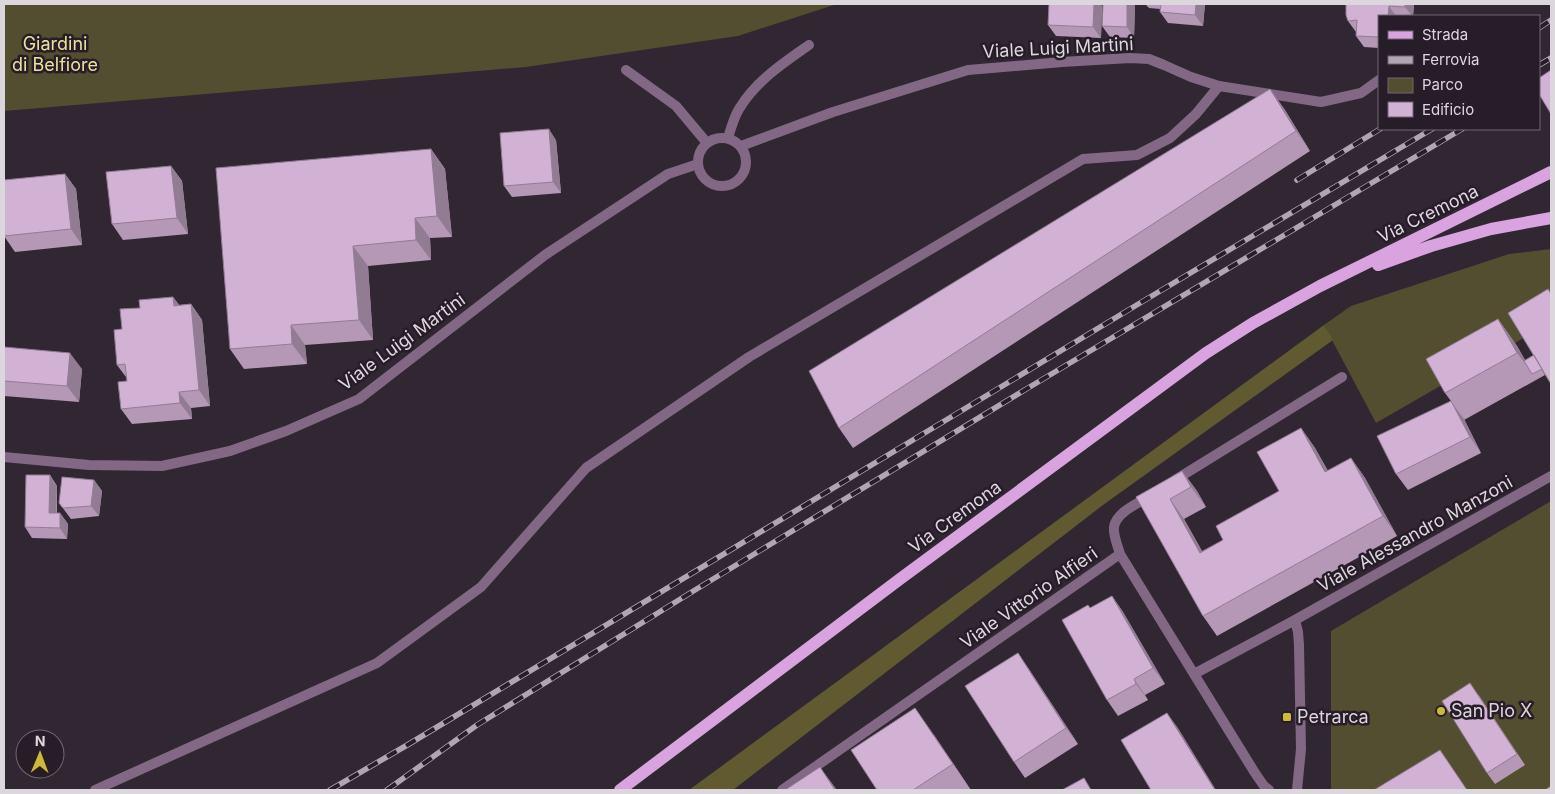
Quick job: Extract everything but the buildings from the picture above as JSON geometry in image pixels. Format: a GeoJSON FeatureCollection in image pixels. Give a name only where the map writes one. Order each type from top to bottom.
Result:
{"type":"FeatureCollection","features":[{"type":"Feature","properties":{"kind":"main road","name":"Via Cremona"},"geometry":{"type":"LineString","coordinates":[[620,790],[900,579],[1206,353],[1253,323],[1320,286],[1551,172]]}},
{"type":"Feature","properties":{"kind":"main road","name":"Via Cremona"},"geometry":{"type":"LineString","coordinates":[[1320,286],[1431,246],[1491,229],[1551,218]]}},
{"type":"Feature","properties":{"kind":"street"},"geometry":{"type":"LineString","coordinates":[[728,138],[739,110],[756,86],[808,45]]}},
{"type":"Feature","properties":{"kind":"street","name":"Viale Luigi Martini"},"geometry":{"type":"LineString","coordinates":[[741,146],[833,112],[968,70],[1062,62],[1130,58],[1149,59],[1191,77],[1219,86],[1321,102],[1361,93],[1378,81]]}},
{"type":"Feature","properties":{"kind":"street"},"geometry":{"type":"LineString","coordinates":[[626,70],[676,106],[707,143]]}},
{"type":"Feature","properties":{"kind":"street"},"geometry":{"type":"LineString","coordinates":[[95,790],[377,663],[480,587],[586,468],[749,357],[1083,159],[1137,155],[1170,138],[1196,114],[1219,86]]}},
{"type":"Feature","properties":{"kind":"street"},"geometry":{"type":"LineString","coordinates":[[728,138],[741,146],[745,153],[745,168],[742,176],[730,184],[722,186],[707,181],[702,176],[698,164],[699,154],[702,148],[713,139],[728,138]]}},
{"type":"Feature","properties":{"kind":"street","name":"Viale Luigi Martini"},"geometry":{"type":"LineString","coordinates":[[4,457],[89,465],[162,466],[230,451],[286,431],[359,399],[545,255],[668,174],[698,164]]}},
{"type":"Feature","properties":{"kind":"street","name":"Viale Vittorio Alfieri"},"geometry":{"type":"LineString","coordinates":[[782,790],[1120,554],[1114,526],[1118,518],[1125,511],[1342,376]]}},
{"type":"Feature","properties":{"kind":"street","name":"Viale Alessandro Manzoni"},"geometry":{"type":"LineString","coordinates":[[1194,674],[1295,620],[1551,476]]}},
{"type":"Feature","properties":{"kind":"street"},"geometry":{"type":"LineString","coordinates":[[1120,554],[1254,773],[1269,790]]}},
{"type":"Feature","properties":{"kind":"street"},"geometry":{"type":"LineString","coordinates":[[1295,620],[1299,645],[1301,749],[1296,790]]}},
{"type":"Feature","properties":{"kind":"green space","name":"Giardini di Belfiore"},"geometry":{"type":"Polygon","coordinates":[[[4,4],[837,4],[738,36],[526,67],[4,111],[4,4]]]}},
{"type":"Feature","properties":{"kind":"green space"},"geometry":{"type":"Polygon","coordinates":[[[1551,249],[1551,322],[1376,423],[1324,325],[1351,306],[1509,254],[1551,249]]]}},
{"type":"Feature","properties":{"kind":"green space","name":"San Pio X"},"geometry":{"type":"Polygon","coordinates":[[[1551,501],[1551,790],[1331,790],[1331,631],[1551,501]]]}},
{"type":"Feature","properties":{"kind":"shaded area"},"geometry":{"type":"Polygon","coordinates":[[[1324,325],[1333,340],[1103,505],[733,790],[689,790],[1324,325]]]}},
{"type":"Feature","properties":{"kind":"railway"},"geometry":{"type":"LineString","coordinates":[[1540,27],[1551,20]]}},
{"type":"Feature","properties":{"kind":"railway"},"geometry":{"type":"LineString","coordinates":[[1540,64],[1551,58]]}},
{"type":"Feature","properties":{"kind":"railway"},"geometry":{"type":"LineString","coordinates":[[1297,180],[1378,130]]}},
{"type":"Feature","properties":{"kind":"railway"},"geometry":{"type":"LineString","coordinates":[[330,790],[1430,130]]}},
{"type":"Feature","properties":{"kind":"railway"},"geometry":{"type":"LineString","coordinates":[[387,790],[477,725],[695,590],[1028,388],[1460,130]]}},
{"type":"Feature","properties":{"kind":"place","name":"San Pio X"},"geometry":{"type":"Point","coordinates":[1441,711]}},
{"type":"Feature","properties":{"kind":"place","name":"Petrarca"},"geometry":{"type":"Point","coordinates":[1287,717]}}]}
